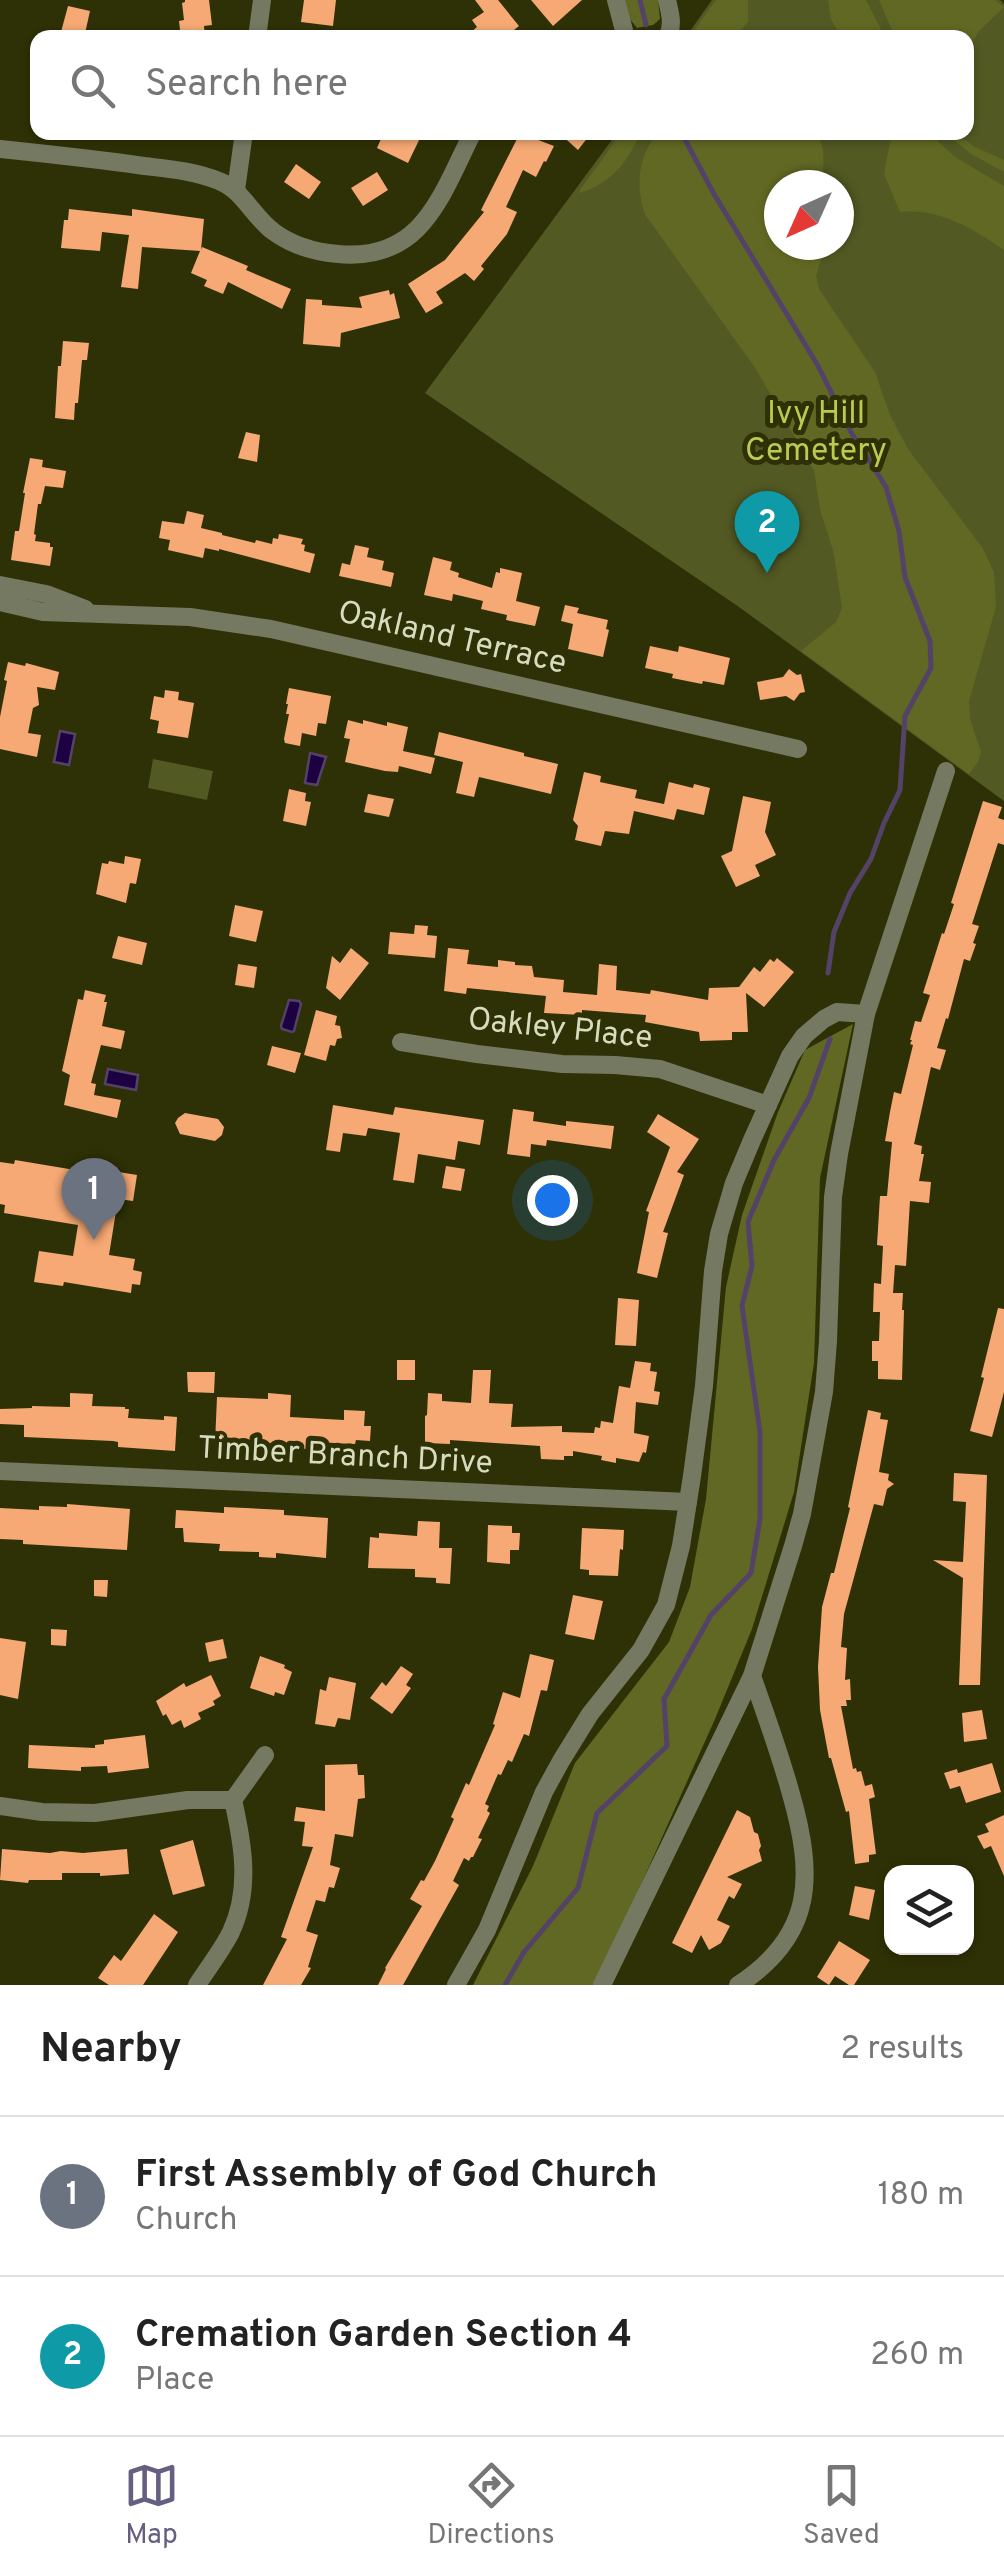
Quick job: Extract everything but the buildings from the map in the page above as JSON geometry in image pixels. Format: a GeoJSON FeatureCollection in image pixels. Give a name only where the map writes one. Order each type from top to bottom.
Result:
{"type":"FeatureCollection","features":[{"type":"Feature","properties":{"kind":"street"},"geometry":{"type":"LineString","coordinates":[[258,30],[262,0]]}},
{"type":"Feature","properties":{"kind":"street"},"geometry":{"type":"LineString","coordinates":[[616,0],[624,30]]}},
{"type":"Feature","properties":{"kind":"street"},"geometry":{"type":"LineString","coordinates":[[667,0],[672,18],[669,30]]}},
{"type":"Feature","properties":{"kind":"street"},"geometry":{"type":"LineString","coordinates":[[236,190],[243,140]]}},
{"type":"Feature","properties":{"kind":"street"},"geometry":{"type":"LineString","coordinates":[[0,148],[198,173],[236,190],[273,232],[301,247],[343,255],[370,254],[401,243],[422,225],[469,140]]}},
{"type":"Feature","properties":{"kind":"street","name":"Oakland Terrace"},"geometry":{"type":"LineString","coordinates":[[0,586],[46,594],[89,612]]}},
{"type":"Feature","properties":{"kind":"street","name":"Oakland Terrace"},"geometry":{"type":"LineString","coordinates":[[0,602],[43,612],[190,616],[271,629],[798,748]]}},
{"type":"Feature","properties":{"kind":"street"},"geometry":{"type":"LineString","coordinates":[[602,1985],[752,1676],[777,1604],[799,1524],[820,1410],[828,1341],[833,1197],[866,1014],[946,771]]}},
{"type":"Feature","properties":{"kind":"street"},"geometry":{"type":"LineString","coordinates":[[456,1985],[487,1930],[544,1792],[561,1761],[663,1614],[688,1502],[704,1386],[712,1271],[734,1184],[790,1056],[824,1018],[837,1012],[866,1014]]}},
{"type":"Feature","properties":{"kind":"street","name":"Oakley Place"},"geometry":{"type":"LineString","coordinates":[[401,1042],[545,1062],[660,1069],[768,1105]]}},
{"type":"Feature","properties":{"kind":"street","name":"Timber Branch Drive"},"geometry":{"type":"LineString","coordinates":[[0,1471],[688,1502]]}},
{"type":"Feature","properties":{"kind":"street"},"geometry":{"type":"LineString","coordinates":[[738,1985],[760,1970],[782,1946],[801,1906],[806,1881],[802,1834],[752,1676]]}},
{"type":"Feature","properties":{"kind":"street"},"geometry":{"type":"LineString","coordinates":[[197,1985],[239,1910],[244,1852],[233,1800],[265,1755]]}},
{"type":"Feature","properties":{"kind":"street"},"geometry":{"type":"LineString","coordinates":[[0,1806],[95,1813],[188,1800],[233,1800]]}},
{"type":"Feature","properties":{"kind":"green space"},"geometry":{"type":"Polygon","coordinates":[[[625,0],[658,0],[660,19],[653,25],[637,28],[625,0]]]}},
{"type":"Feature","properties":{"kind":"green space","name":"Ivy Hill Cemetery"},"geometry":{"type":"Polygon","coordinates":[[[712,0],[1000,0],[1004,4],[1004,801],[739,607],[425,393],[612,140],[974,140],[974,30],[691,30],[712,0]]]}},
{"type":"Feature","properties":{"kind":"green space"},"geometry":{"type":"Polygon","coordinates":[[[716,0],[748,0],[748,22],[741,30],[695,30],[716,0]]]}},
{"type":"Feature","properties":{"kind":"green space"},"geometry":{"type":"Polygon","coordinates":[[[828,0],[866,0],[881,30],[837,30],[828,0]]]}},
{"type":"Feature","properties":{"kind":"green space"},"geometry":{"type":"Polygon","coordinates":[[[879,0],[995,0],[1004,7],[974,40],[974,30],[892,30],[879,0]]]}},
{"type":"Feature","properties":{"kind":"green space"},"geometry":{"type":"Polygon","coordinates":[[[616,140],[636,140],[624,162],[608,178],[578,193],[616,140]]]}},
{"type":"Feature","properties":{"kind":"green space"},"geometry":{"type":"Polygon","coordinates":[[[653,140],[820,140],[823,170],[764,170],[764,260],[821,260],[816,275],[819,289],[875,372],[890,415],[908,449],[982,547],[994,572],[996,607],[969,701],[970,719],[981,752],[969,774],[801,651],[836,622],[842,608],[814,471],[756,369],[646,216],[640,195],[640,172],[653,140]]]}},
{"type":"Feature","properties":{"kind":"green space"},"geometry":{"type":"Polygon","coordinates":[[[891,140],[937,140],[955,157],[1004,186],[1004,250],[942,216],[900,212],[884,174],[891,140]]]}},
{"type":"Feature","properties":{"kind":"green space"},"geometry":{"type":"Polygon","coordinates":[[[954,140],[965,140],[1004,160],[1004,172],[954,140]]]}},
{"type":"Feature","properties":{"kind":"green space"},"geometry":{"type":"Polygon","coordinates":[[[153,759],[213,771],[207,800],[148,788],[153,759]]]}},
{"type":"Feature","properties":{"kind":"green space"},"geometry":{"type":"Polygon","coordinates":[[[853,1024],[820,1178],[814,1363],[794,1492],[752,1629],[596,1985],[473,1985],[533,1866],[575,1763],[669,1642],[690,1587],[706,1499],[726,1287],[742,1215],[778,1112],[805,1050],[853,1024]]]}},
{"type":"Feature","properties":{"kind":"shaded area"},"geometry":{"type":"Polygon","coordinates":[[[60,731],[75,734],[69,765],[54,762],[60,731]]]}},
{"type":"Feature","properties":{"kind":"shaded area"},"geometry":{"type":"Polygon","coordinates":[[[310,753],[326,757],[317,785],[305,783],[310,753]]]}},
{"type":"Feature","properties":{"kind":"shaded area"},"geometry":{"type":"Polygon","coordinates":[[[289,1000],[301,1004],[292,1032],[281,1026],[289,1000]]]}},
{"type":"Feature","properties":{"kind":"shaded area"},"geometry":{"type":"Polygon","coordinates":[[[108,1069],[138,1075],[136,1090],[105,1084],[108,1069]]]}},
{"type":"Feature","properties":{"kind":"waterway"},"geometry":{"type":"LineString","coordinates":[[640,0],[646,25]]}},
{"type":"Feature","properties":{"kind":"waterway"},"geometry":{"type":"LineString","coordinates":[[685,140],[886,487],[899,531],[905,577],[930,641],[931,668],[905,716],[900,790],[834,932],[828,973]]}},
{"type":"Feature","properties":{"kind":"waterway"},"geometry":{"type":"LineString","coordinates":[[505,1985],[524,1952],[578,1888],[597,1813],[667,1746],[664,1699],[711,1615],[751,1573],[760,1519],[760,1432],[742,1306],[752,1266],[748,1222],[774,1160],[809,1098],[830,1039]]}},
{"type":"Feature","properties":{"kind":"place","name":"Cremation Garden Section 4"},"geometry":{"type":"Point","coordinates":[767,573]}},
{"type":"Feature","properties":{"kind":"place","name":"First Assembly of God Church"},"geometry":{"type":"Point","coordinates":[94,1240]}}]}
